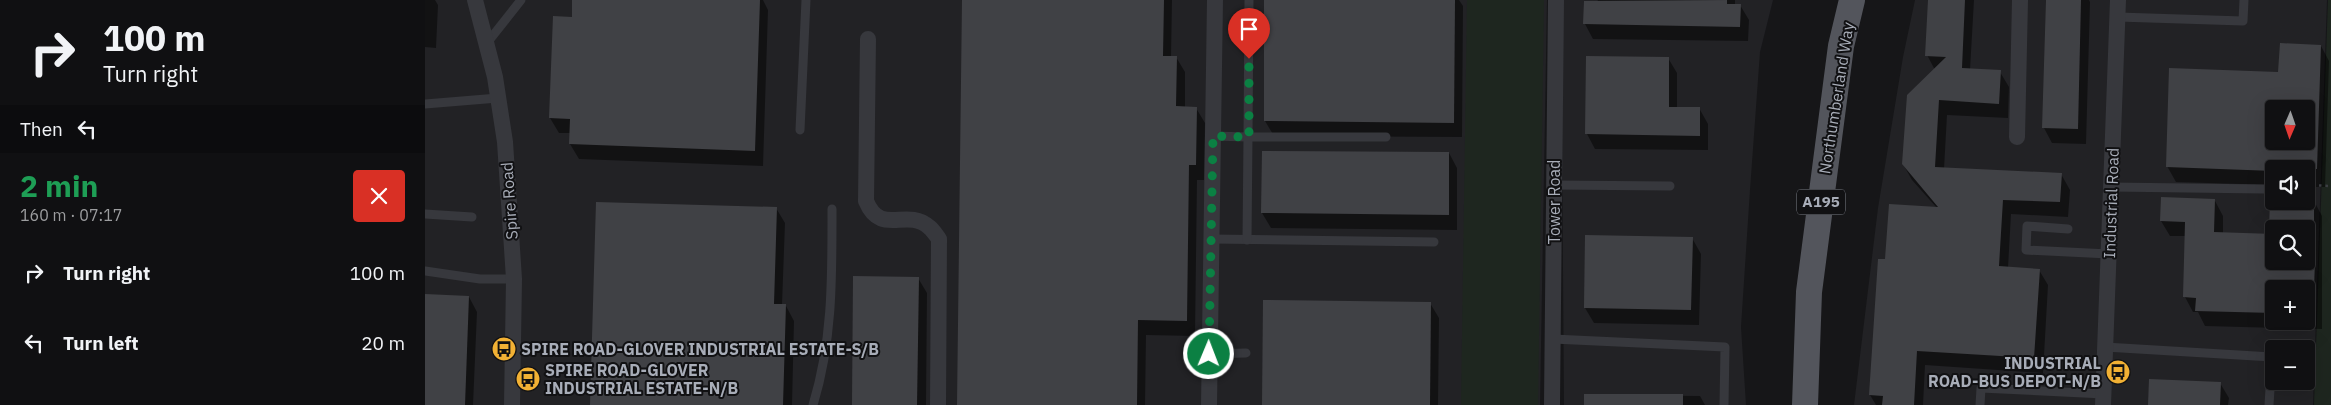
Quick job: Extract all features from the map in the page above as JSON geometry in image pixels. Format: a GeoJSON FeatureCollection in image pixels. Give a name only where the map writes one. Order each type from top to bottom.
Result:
{"type":"FeatureCollection","features":[{"type":"Feature","properties":{"kind":"main road","name":"Northumberland Way"},"geometry":{"type":"LineString","coordinates":[[1805,405],[1809,292],[1841,46],[1852,0]]}},
{"type":"Feature","properties":{"kind":"street","name":"Spire Road"},"geometry":{"type":"LineString","coordinates":[[475,0],[487,43],[505,142],[515,279],[512,405]]}},
{"type":"Feature","properties":{"kind":"street"},"geometry":{"type":"LineString","coordinates":[[1209,405],[1215,0]]}},
{"type":"Feature","properties":{"kind":"street","name":"Tower Road"},"geometry":{"type":"LineString","coordinates":[[1552,405],[1556,0]]}},
{"type":"Feature","properties":{"kind":"street"},"geometry":{"type":"LineString","coordinates":[[2017,137],[2020,0]]}},
{"type":"Feature","properties":{"kind":"street","name":"Industrial Road"},"geometry":{"type":"LineString","coordinates":[[2103,400],[2119,0]]}},
{"type":"Feature","properties":{"kind":"street"},"geometry":{"type":"LineString","coordinates":[[868,39],[866,201],[871,213],[879,219],[917,220],[929,226],[939,239],[938,405]]}},
{"type":"Feature","properties":{"kind":"lane"},"geometry":{"type":"LineString","coordinates":[[487,43],[521,0]]}},
{"type":"Feature","properties":{"kind":"lane"},"geometry":{"type":"LineString","coordinates":[[800,130],[806,0]]}},
{"type":"Feature","properties":{"kind":"lane"},"geometry":{"type":"LineString","coordinates":[[1247,240],[1249,0]]}},
{"type":"Feature","properties":{"kind":"lane"},"geometry":{"type":"LineString","coordinates":[[2118,17],[2243,21],[2244,0]]}},
{"type":"Feature","properties":{"kind":"lane"},"geometry":{"type":"LineString","coordinates":[[425,104],[498,98]]}},
{"type":"Feature","properties":{"kind":"lane"},"geometry":{"type":"LineString","coordinates":[[1213,136],[1386,137]]}},
{"type":"Feature","properties":{"kind":"lane"},"geometry":{"type":"LineString","coordinates":[[1554,185],[1669,186]]}},
{"type":"Feature","properties":{"kind":"lane"},"geometry":{"type":"LineString","coordinates":[[2111,187],[2264,189]]}},
{"type":"Feature","properties":{"kind":"lane"},"geometry":{"type":"LineString","coordinates":[[813,405],[821,378],[831,310],[832,209]]}},
{"type":"Feature","properties":{"kind":"lane"},"geometry":{"type":"LineString","coordinates":[[425,214],[473,217]]}},
{"type":"Feature","properties":{"kind":"lane"},"geometry":{"type":"LineString","coordinates":[[2068,229],[2027,226],[2026,250],[2109,254]]}},
{"type":"Feature","properties":{"kind":"lane"},"geometry":{"type":"LineString","coordinates":[[1211,239],[1434,242]]}},
{"type":"Feature","properties":{"kind":"lane"},"geometry":{"type":"LineString","coordinates":[[425,271],[480,279],[515,279]]}},
{"type":"Feature","properties":{"kind":"lane"},"geometry":{"type":"LineString","coordinates":[[1553,339],[1725,347],[1724,405]]}},
{"type":"Feature","properties":{"kind":"lane"},"geometry":{"type":"LineString","coordinates":[[2105,347],[2272,357],[2269,405]]}},
{"type":"Feature","properties":{"kind":"lane"},"geometry":{"type":"LineString","coordinates":[[1209,354],[1246,353]]}},
{"type":"Feature","properties":{"kind":"lane"},"geometry":{"type":"LineString","coordinates":[[1980,405],[1981,388],[2103,400]]}},
{"type":"Feature","properties":{"kind":"path"},"geometry":{"type":"LineString","coordinates":[[2315,185],[2331,186]]}},
{"type":"Feature","properties":{"kind":"shaded area"},"geometry":{"type":"Polygon","coordinates":[[[425,0],[1547,0],[1540,405],[425,405],[425,0]]]}},
{"type":"Feature","properties":{"kind":"shaded area"},"geometry":{"type":"Polygon","coordinates":[[[1467,0],[1544,0],[1538,405],[1461,405],[1467,0]]]}},
{"type":"Feature","properties":{"kind":"shaded area"},"geometry":{"type":"Polygon","coordinates":[[[1561,0],[1773,0],[1760,52],[1750,190],[1741,327],[1746,405],[1564,405],[1561,0]]]}},
{"type":"Feature","properties":{"kind":"shaded area"},"geometry":{"type":"Polygon","coordinates":[[[1915,0],[2327,0],[2315,347],[2315,340],[2265,340],[2265,390],[2314,390],[2313,405],[1854,405],[1878,208],[1903,57],[1915,0]]]}},
{"type":"Feature","properties":{"kind":"shaded area"},"geometry":{"type":"Polygon","coordinates":[[[2328,0],[2331,0],[2331,405],[2314,405],[2328,0]]]}},
{"type":"Feature","properties":{"kind":"building"},"geometry":{"type":"Polygon","coordinates":[[[572,0],[760,0],[755,151],[569,144],[570,119],[549,118],[553,16],[572,17],[572,0]]]}},
{"type":"Feature","properties":{"kind":"building"},"geometry":{"type":"Polygon","coordinates":[[[962,0],[1164,0],[1163,56],[1177,56],[1176,106],[1197,107],[1196,165],[1189,165],[1187,321],[1138,320],[1137,405],[957,405],[962,0]]]}},
{"type":"Feature","properties":{"kind":"building"},"geometry":{"type":"Polygon","coordinates":[[[1264,0],[1455,0],[1454,123],[1264,121],[1264,0]]]}},
{"type":"Feature","properties":{"kind":"building"},"geometry":{"type":"Polygon","coordinates":[[[1727,0],[1727,4],[1741,4],[1740,27],[1583,24],[1584,1],[1727,0]]]}},
{"type":"Feature","properties":{"kind":"building"},"geometry":{"type":"Polygon","coordinates":[[[1928,0],[1965,0],[1962,68],[2001,70],[1999,104],[1939,100],[1935,167],[2062,173],[2060,202],[2003,200],[1999,266],[2040,269],[2034,358],[1917,351],[1914,405],[1882,405],[1883,396],[1869,395],[1878,259],[1885,259],[1889,204],[1938,207],[1902,164],[1907,95],[1946,57],[1925,56],[1928,0]]]}},
{"type":"Feature","properties":{"kind":"building"},"geometry":{"type":"Polygon","coordinates":[[[2046,0],[2081,0],[2078,129],[2042,128],[2046,0]]]}},
{"type":"Feature","properties":{"kind":"building"},"geometry":{"type":"Polygon","coordinates":[[[2280,43],[2321,45],[2317,169],[2315,169],[2315,160],[2265,160],[2265,171],[2166,167],[2169,68],[2278,72],[2280,43]]]}},
{"type":"Feature","properties":{"kind":"building"},"geometry":{"type":"Polygon","coordinates":[[[1586,56],[1669,57],[1669,107],[1700,107],[1700,136],[1585,134],[1586,56]]]}},
{"type":"Feature","properties":{"kind":"building"},"geometry":{"type":"Polygon","coordinates":[[[1262,151],[1449,152],[1449,215],[1261,213],[1262,151]]]}},
{"type":"Feature","properties":{"kind":"building"},"geometry":{"type":"Polygon","coordinates":[[[2161,197],[2215,199],[2214,232],[2265,234],[2265,270],[2315,270],[2314,280],[2265,280],[2265,313],[2195,311],[2196,298],[2183,297],[2185,222],[2160,221],[2161,197]]]}},
{"type":"Feature","properties":{"kind":"building"},"geometry":{"type":"Polygon","coordinates":[[[596,202],[777,207],[774,304],[786,304],[783,405],[590,405],[596,202]]]}},
{"type":"Feature","properties":{"kind":"building"},"geometry":{"type":"Polygon","coordinates":[[[2270,210],[2314,210],[2314,220],[2269,220],[2270,210]]]}},
{"type":"Feature","properties":{"kind":"building"},"geometry":{"type":"Polygon","coordinates":[[[1585,235],[1693,237],[1691,310],[1584,308],[1585,235]]]}},
{"type":"Feature","properties":{"kind":"building"},"geometry":{"type":"Polygon","coordinates":[[[853,276],[919,277],[917,405],[852,405],[853,276]]]}},
{"type":"Feature","properties":{"kind":"building"},"geometry":{"type":"Polygon","coordinates":[[[425,294],[469,296],[465,405],[425,405],[425,294]]]}},
{"type":"Feature","properties":{"kind":"building"},"geometry":{"type":"Polygon","coordinates":[[[1263,300],[1431,302],[1430,405],[1262,405],[1263,300]]]}},
{"type":"Feature","properties":{"kind":"building"},"geometry":{"type":"Polygon","coordinates":[[[2149,379],[2221,382],[2220,405],[2148,405],[2149,379]]]}},
{"type":"Feature","properties":{"kind":"building"},"geometry":{"type":"Polygon","coordinates":[[[1584,394],[1683,394],[1683,405],[1584,405],[1584,394]]]}},
{"type":"Feature","properties":{"kind":"place","name":"SPIRE ROAD-GLOVER INDUSTRIAL ESTATE-S/B"},"geometry":{"type":"Point","coordinates":[504,349]}},
{"type":"Feature","properties":{"kind":"place","name":"INDUSTRIAL ROAD-BUS DEPOT-N/B"},"geometry":{"type":"Point","coordinates":[2118,372]}},
{"type":"Feature","properties":{"kind":"place","name":"SPIRE ROAD-GLOVER INDUSTRIAL ESTATE-N/B"},"geometry":{"type":"Point","coordinates":[528,379]}},
{"type":"Feature","properties":{"kind":"route"},"geometry":{"type":"LineString","coordinates":[[1209,354],[1213,136],[1249,137],[1249,59]]}}]}
